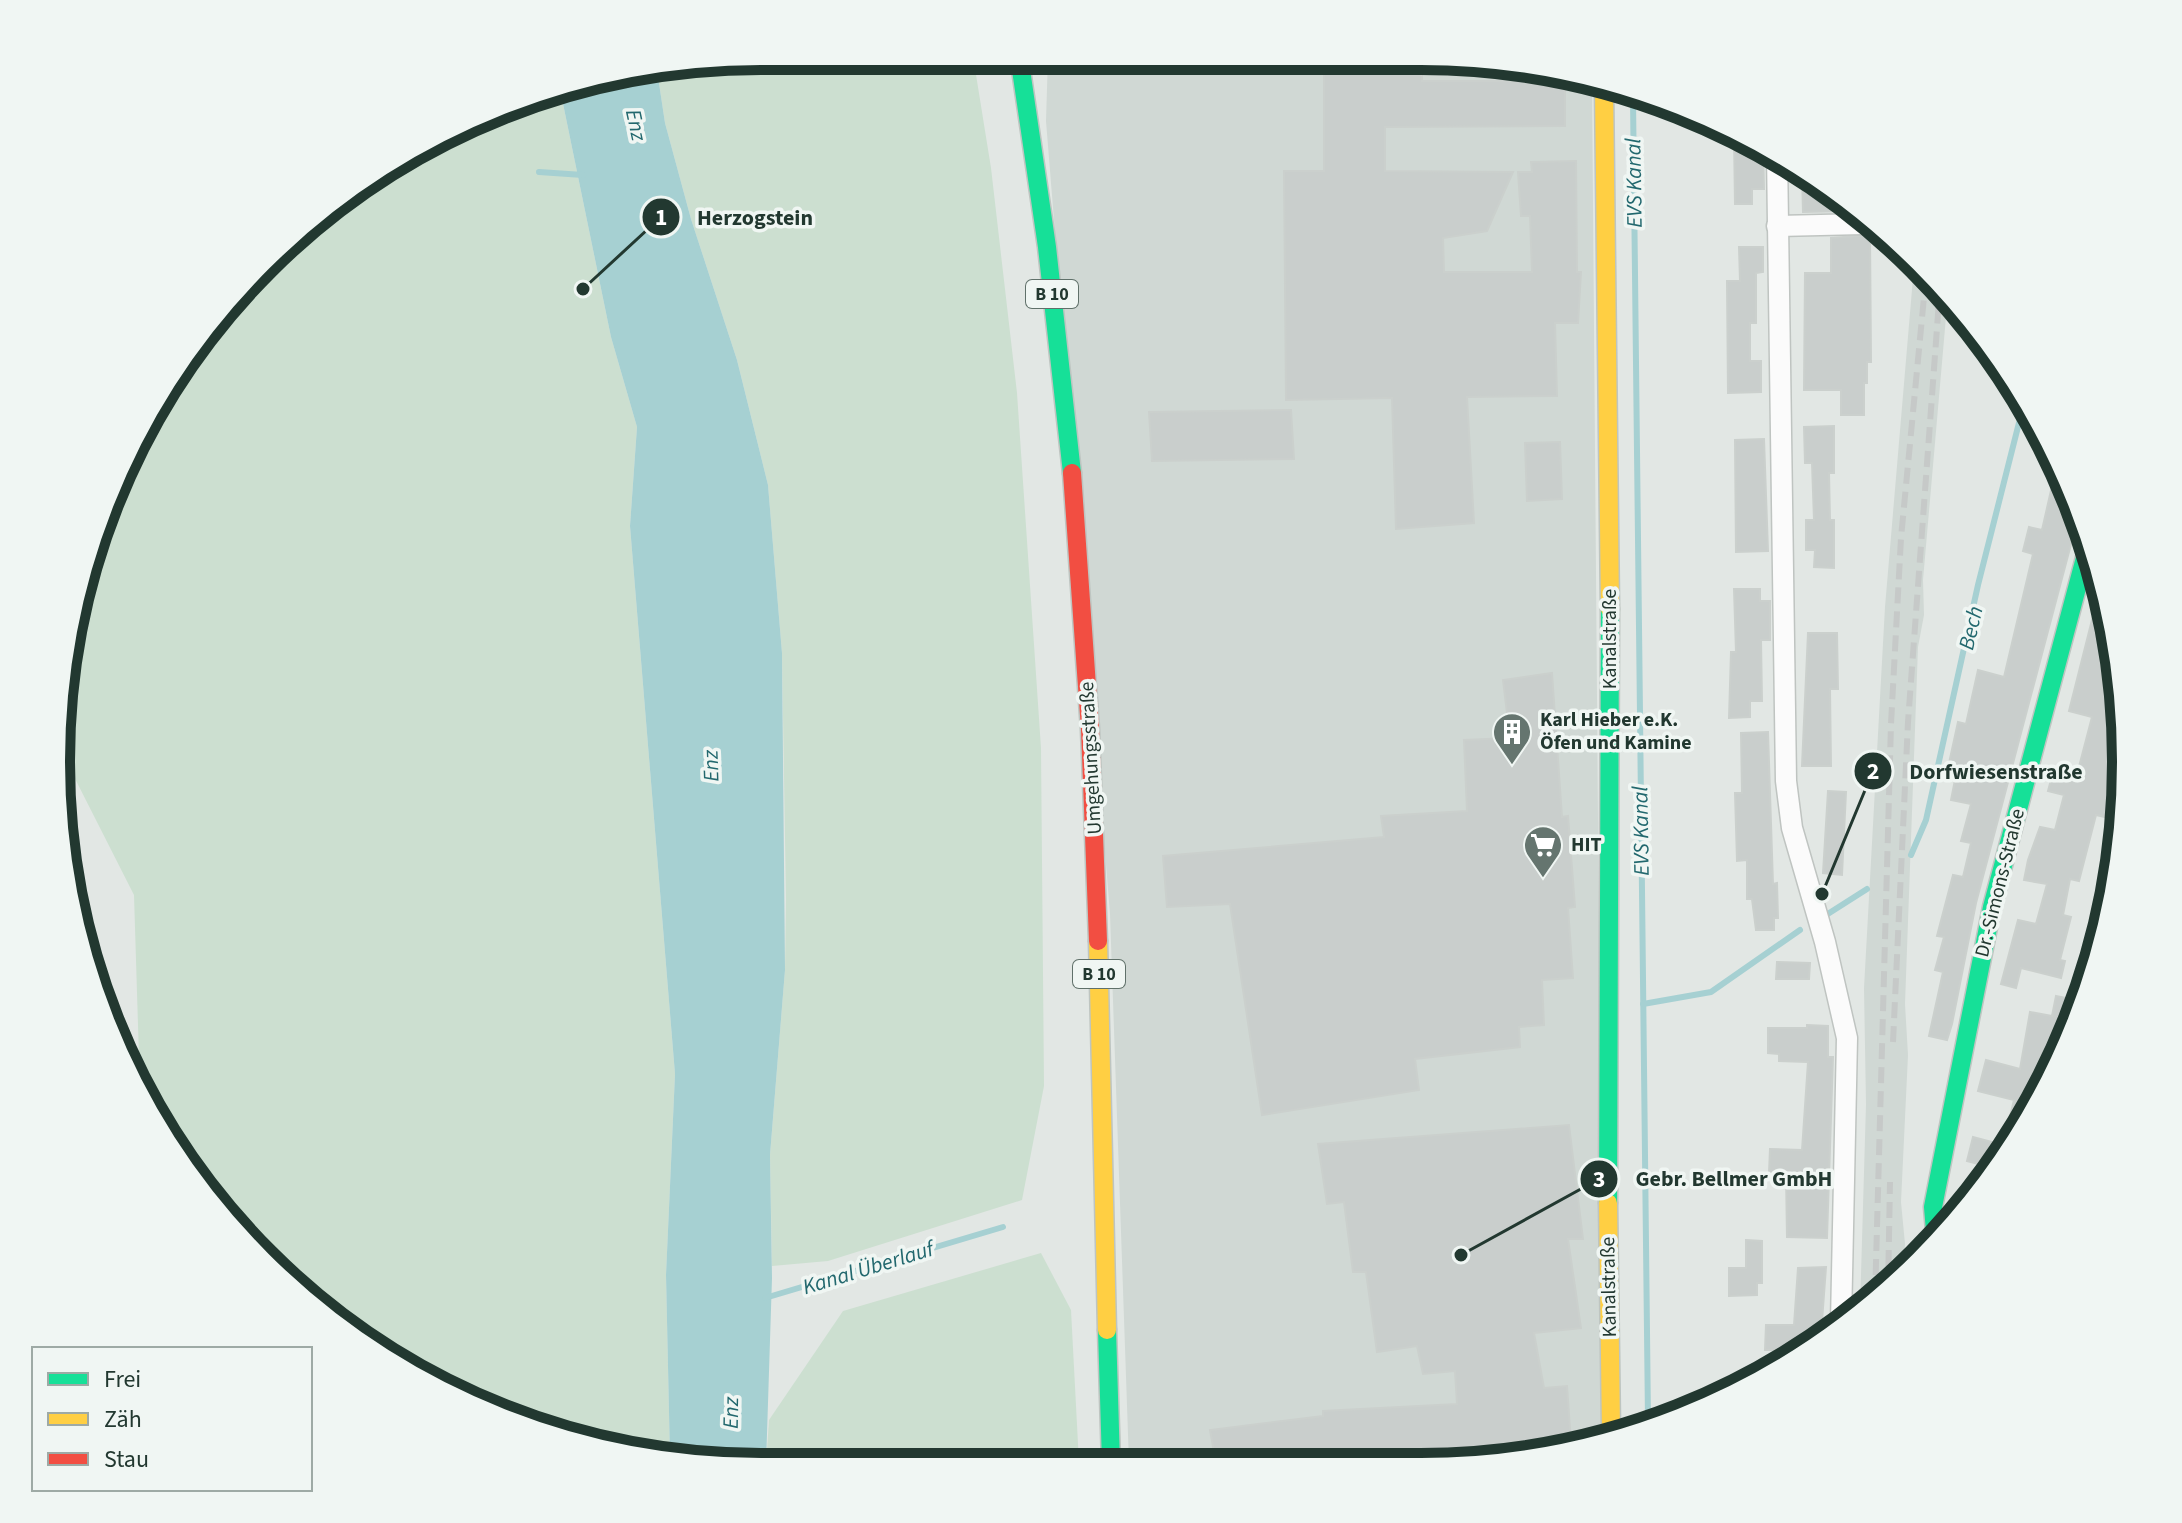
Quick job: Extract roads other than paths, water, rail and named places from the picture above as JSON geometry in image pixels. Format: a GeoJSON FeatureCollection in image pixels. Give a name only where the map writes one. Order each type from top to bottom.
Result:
{"type":"FeatureCollection","features":[{"type":"Feature","properties":{"kind":"street","name":"Umgehungsstraße"},"geometry":{"type":"LineString","coordinates":[[1021,70],[1052,289],[1086,663],[1098,939],[1111,1453]]}},
{"type":"Feature","properties":{"kind":"street","name":"Kanalstraße"},"geometry":{"type":"LineString","coordinates":[[1604,96],[1612,791],[1608,1213],[1611,1425]]}},
{"type":"Feature","properties":{"kind":"street"},"geometry":{"type":"LineString","coordinates":[[1777,170],[1783,374],[1786,781],[1792,828],[1825,942],[1847,1038],[1841,1310]]}},
{"type":"Feature","properties":{"kind":"street"},"geometry":{"type":"LineString","coordinates":[[1777,226],[1817,222],[1854,224]]}},
{"type":"Feature","properties":{"kind":"street","name":"Dr.-Simons-Straße"},"geometry":{"type":"LineString","coordinates":[[1934,1223],[1933,1207],[1992,907],[2083,566]]}},
{"type":"Feature","properties":{"kind":"water","name":"Enz"},"geometry":{"type":"Polygon","coordinates":[[[658,78],[665,123],[691,219],[737,360],[768,485],[782,653],[785,970],[770,1155],[772,1278],[766,1453],[670,1447],[666,1275],[675,1074],[630,526],[637,427],[611,337],[562,100],[658,78]]]}},
{"type":"Feature","properties":{"kind":"waterway","name":"EVS Kanal"},"geometry":{"type":"LineString","coordinates":[[1633,104],[1648,1414]]}},
{"type":"Feature","properties":{"kind":"waterway"},"geometry":{"type":"LineString","coordinates":[[539,172],[583,175]]}},
{"type":"Feature","properties":{"kind":"waterway","name":"Bech"},"geometry":{"type":"LineString","coordinates":[[1911,855],[1926,820],[1978,585],[2020,418]]}},
{"type":"Feature","properties":{"kind":"waterway","name":"Bech"},"geometry":{"type":"LineString","coordinates":[[1823,917],[1867,889]]}},
{"type":"Feature","properties":{"kind":"waterway","name":"Bech"},"geometry":{"type":"LineString","coordinates":[[1643,1004],[1711,992],[1800,930]]}},
{"type":"Feature","properties":{"kind":"waterway","name":"Kanal Überlauf"},"geometry":{"type":"LineString","coordinates":[[765,1298],[1003,1227]]}},
{"type":"Feature","properties":{"kind":"railway"},"geometry":{"type":"LineString","coordinates":[[1875,1281],[1891,724],[1901,538],[1925,290]]}},
{"type":"Feature","properties":{"kind":"railway"},"geometry":{"type":"LineString","coordinates":[[1893,1042],[1908,722],[1939,305]]}},
{"type":"Feature","properties":{"kind":"railway"},"geometry":{"type":"LineString","coordinates":[[1888,1269],[1890,1182]]}},
{"type":"Feature","properties":{"kind":"place","name":"Herzogstein"},"geometry":{"type":"Point","coordinates":[583,289]}},
{"type":"Feature","properties":{"kind":"place","name":"Karl Hieber e.K. Öfen und Kamine"},"geometry":{"type":"Point","coordinates":[1512,766]}},
{"type":"Feature","properties":{"kind":"place","name":"HIT"},"geometry":{"type":"Point","coordinates":[1543,879]}},
{"type":"Feature","properties":{"kind":"place","name":"Dorfwiesenstraße"},"geometry":{"type":"Point","coordinates":[1822,894]}},
{"type":"Feature","properties":{"kind":"place","name":"Gebr. Bellmer GmbH"},"geometry":{"type":"Point","coordinates":[1461,1255]}}]}
